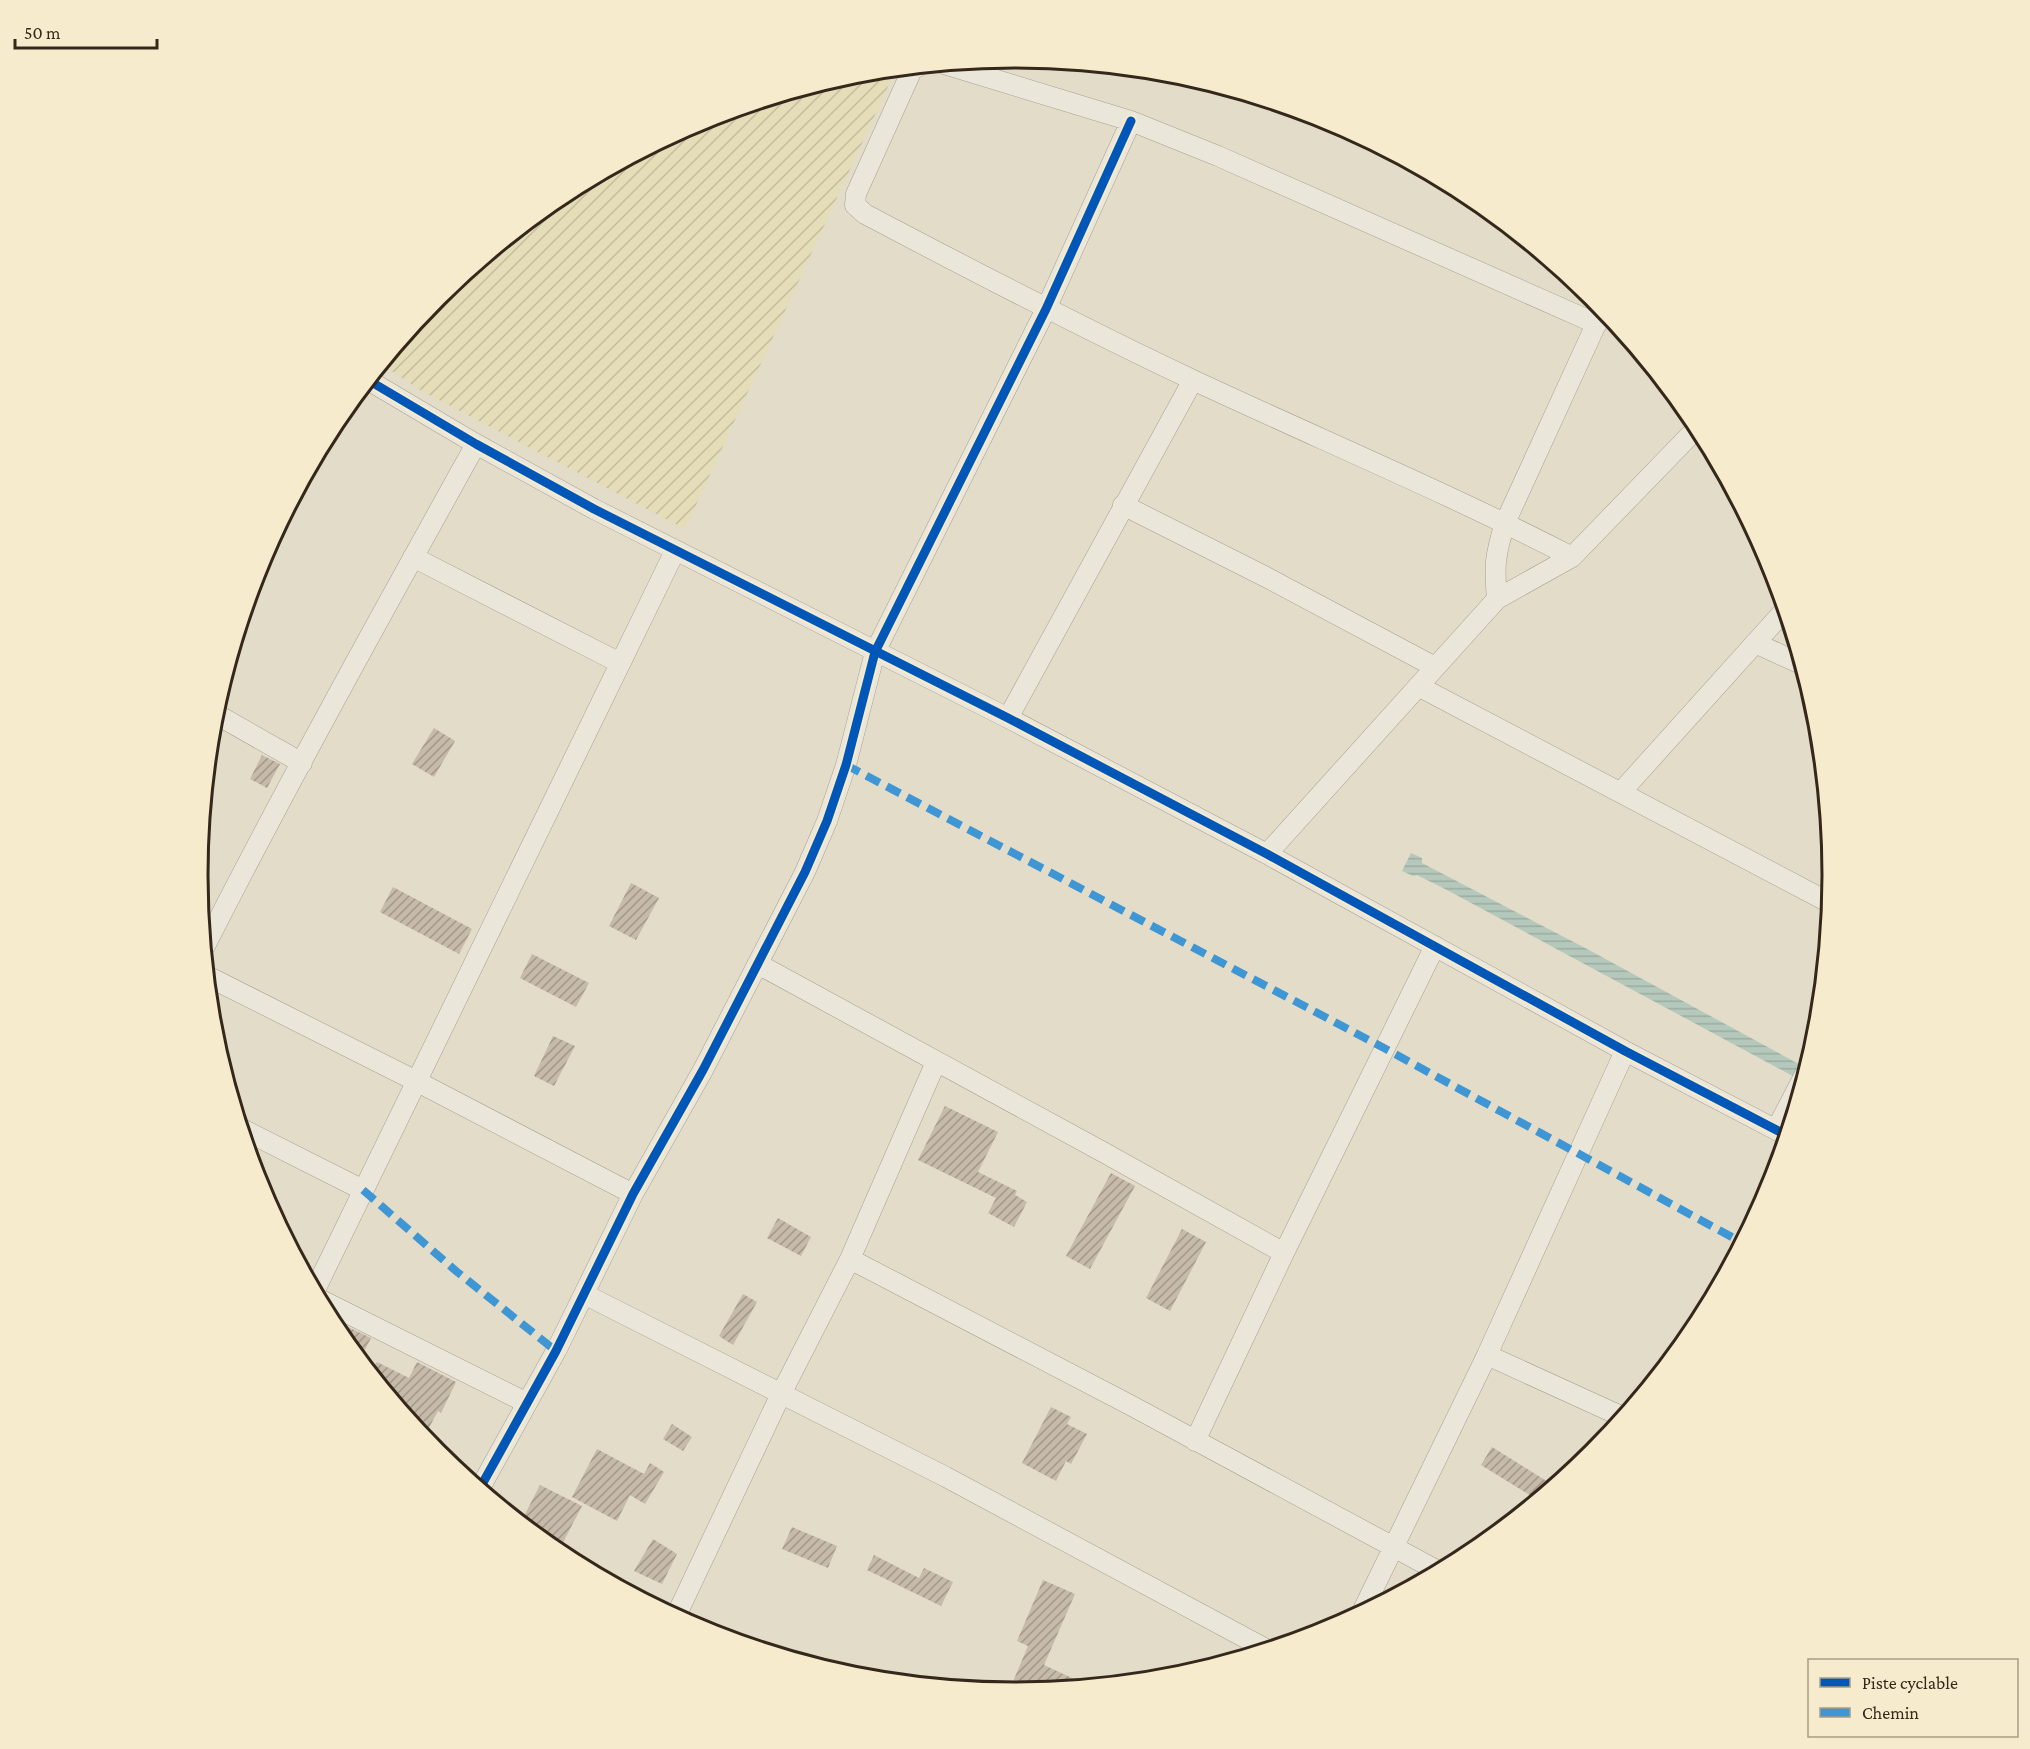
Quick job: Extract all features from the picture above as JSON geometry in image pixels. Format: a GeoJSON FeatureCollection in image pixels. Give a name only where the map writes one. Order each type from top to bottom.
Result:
{"type":"FeatureCollection","features":[{"type":"Feature","properties":{"kind":"street"},"geometry":{"type":"LineString","coordinates":[[961,69],[1131,121],[1596,314]]}},
{"type":"Feature","properties":{"kind":"street"},"geometry":{"type":"LineString","coordinates":[[910,74],[856,194],[855,205],[865,214],[1046,309],[1193,380],[1505,523],[1572,557]]}},
{"type":"Feature","properties":{"kind":"street"},"geometry":{"type":"LineString","coordinates":[[484,1481],[584,1294],[633,1194],[703,1070],[805,872],[827,821],[846,765],[875,652],[1046,309],[1131,121]]}},
{"type":"Feature","properties":{"kind":"street"},"geometry":{"type":"LineString","coordinates":[[1497,599],[1494,568],[1505,523],[1599,318]]}},
{"type":"Feature","properties":{"kind":"street"},"geometry":{"type":"LineString","coordinates":[[1008,718],[1193,380]]}},
{"type":"Feature","properties":{"kind":"street"},"geometry":{"type":"LineString","coordinates":[[374,384],[594,509],[1008,718],[1267,854],[1625,1051],[1780,1131]]}},
{"type":"Feature","properties":{"kind":"street"},"geometry":{"type":"LineString","coordinates":[[1267,854],[1497,599],[1572,557],[1691,434]]}},
{"type":"Feature","properties":{"kind":"street"},"geometry":{"type":"LineString","coordinates":[[211,935],[243,870],[412,557],[477,444]]}},
{"type":"Feature","properties":{"kind":"street"},"geometry":{"type":"LineString","coordinates":[[1123,505],[1266,577],[1435,667]]}},
{"type":"Feature","properties":{"kind":"street"},"geometry":{"type":"LineString","coordinates":[[319,1282],[675,551]]}},
{"type":"Feature","properties":{"kind":"street"},"geometry":{"type":"LineString","coordinates":[[412,557],[620,663]]}},
{"type":"Feature","properties":{"kind":"street"},"geometry":{"type":"LineString","coordinates":[[1621,792],[1779,616]]}},
{"type":"Feature","properties":{"kind":"street"},"geometry":{"type":"LineString","coordinates":[[1755,643],[1793,660]]}},
{"type":"Feature","properties":{"kind":"street"},"geometry":{"type":"LineString","coordinates":[[1418,686],[1821,898]]}},
{"type":"Feature","properties":{"kind":"street"},"geometry":{"type":"LineString","coordinates":[[224,719],[302,763]]}},
{"type":"Feature","properties":{"kind":"street"},"geometry":{"type":"LineString","coordinates":[[1195,1441],[1284,1253],[1435,946]]}},
{"type":"Feature","properties":{"kind":"street"},"geometry":{"type":"LineString","coordinates":[[758,964],[1284,1253]]}},
{"type":"Feature","properties":{"kind":"street"},"geometry":{"type":"LineString","coordinates":[[215,980],[633,1194]]}},
{"type":"Feature","properties":{"kind":"street"},"geometry":{"type":"LineString","coordinates":[[1368,1600],[1487,1355],[1625,1051]]}},
{"type":"Feature","properties":{"kind":"street"},"geometry":{"type":"LineString","coordinates":[[680,1608],[782,1394],[850,1259],[936,1062]]}},
{"type":"Feature","properties":{"kind":"street"},"geometry":{"type":"LineString","coordinates":[[251,1133],[363,1190]]}},
{"type":"Feature","properties":{"kind":"street"},"geometry":{"type":"LineString","coordinates":[[850,1259],[1429,1566]]}},
{"type":"Feature","properties":{"kind":"street"},"geometry":{"type":"LineString","coordinates":[[584,1294],[946,1477],[1258,1644]]}},
{"type":"Feature","properties":{"kind":"street"},"geometry":{"type":"LineString","coordinates":[[334,1306],[527,1403]]}},
{"type":"Feature","properties":{"kind":"street"},"geometry":{"type":"LineString","coordinates":[[1487,1355],[1616,1414]]}},
{"type":"Feature","properties":{"kind":"shaded area"},"geometry":{"type":"Polygon","coordinates":[[[892,77],[685,529],[420,390],[387,368],[444,304],[483,268],[524,234],[567,204],[611,176],[706,129],[756,110],[806,95],[892,77]]]}},
{"type":"Feature","properties":{"kind":"shaded area"},"geometry":{"type":"Polygon","coordinates":[[[1411,853],[1422,858],[1422,863],[1589,950],[1799,1064],[1796,1078],[1447,890],[1417,875],[1413,876],[1402,871],[1411,853]]]}},
{"type":"Feature","properties":{"kind":"building"},"geometry":{"type":"Polygon","coordinates":[[[434,728],[455,741],[434,777],[412,764],[434,728]]]}},
{"type":"Feature","properties":{"kind":"building"},"geometry":{"type":"Polygon","coordinates":[[[262,755],[280,764],[267,788],[250,779],[262,755]]]}},
{"type":"Feature","properties":{"kind":"building"},"geometry":{"type":"Polygon","coordinates":[[[631,883],[659,898],[636,940],[609,926],[631,883]]]}},
{"type":"Feature","properties":{"kind":"building"},"geometry":{"type":"Polygon","coordinates":[[[393,887],[472,929],[459,954],[380,912],[393,887]]]}},
{"type":"Feature","properties":{"kind":"building"},"geometry":{"type":"Polygon","coordinates":[[[532,954],[589,983],[576,1007],[520,978],[532,954]]]}},
{"type":"Feature","properties":{"kind":"building"},"geometry":{"type":"Polygon","coordinates":[[[553,1036],[575,1046],[554,1086],[534,1076],[553,1036]]]}},
{"type":"Feature","properties":{"kind":"building"},"geometry":{"type":"Polygon","coordinates":[[[945,1106],[998,1132],[978,1172],[1017,1191],[1015,1195],[1027,1202],[1014,1227],[988,1213],[996,1198],[918,1160],[945,1106]]]}},
{"type":"Feature","properties":{"kind":"building"},"geometry":{"type":"Polygon","coordinates":[[[1111,1173],[1135,1186],[1090,1269],[1066,1256],[1111,1173]]]}},
{"type":"Feature","properties":{"kind":"building"},"geometry":{"type":"Polygon","coordinates":[[[778,1218],[811,1237],[801,1256],[767,1238],[778,1218]]]}},
{"type":"Feature","properties":{"kind":"building"},"geometry":{"type":"Polygon","coordinates":[[[1182,1229],[1206,1242],[1170,1311],[1146,1298],[1182,1229]]]}},
{"type":"Feature","properties":{"kind":"building"},"geometry":{"type":"Polygon","coordinates":[[[743,1294],[757,1302],[733,1345],[719,1336],[743,1294]]]}},
{"type":"Feature","properties":{"kind":"building"},"geometry":{"type":"Polygon","coordinates":[[[346,1326],[371,1338],[364,1351],[346,1326]]]}},
{"type":"Feature","properties":{"kind":"building"},"geometry":{"type":"Polygon","coordinates":[[[377,1362],[409,1378],[417,1362],[456,1382],[441,1413],[438,1411],[429,1429],[408,1407],[374,1365],[377,1362]]]}},
{"type":"Feature","properties":{"kind":"building"},"geometry":{"type":"Polygon","coordinates":[[[1051,1407],[1071,1417],[1067,1424],[1087,1434],[1071,1464],[1066,1461],[1056,1481],[1022,1463],[1051,1407]]]}},
{"type":"Feature","properties":{"kind":"building"},"geometry":{"type":"Polygon","coordinates":[[[672,1424],[692,1437],[683,1451],[663,1439],[672,1424]]]}},
{"type":"Feature","properties":{"kind":"building"},"geometry":{"type":"Polygon","coordinates":[[[1492,1447],[1547,1481],[1530,1495],[1481,1465],[1492,1447]]]}},
{"type":"Feature","properties":{"kind":"building"},"geometry":{"type":"Polygon","coordinates":[[[597,1449],[644,1474],[650,1463],[664,1472],[645,1504],[630,1495],[617,1521],[572,1497],[597,1449]]]}},
{"type":"Feature","properties":{"kind":"building"},"geometry":{"type":"Polygon","coordinates":[[[540,1485],[582,1506],[563,1542],[524,1515],[540,1485]]]}},
{"type":"Feature","properties":{"kind":"building"},"geometry":{"type":"Polygon","coordinates":[[[792,1527],[837,1546],[828,1568],[782,1549],[792,1527]]]}},
{"type":"Feature","properties":{"kind":"building"},"geometry":{"type":"Polygon","coordinates":[[[653,1539],[677,1554],[662,1584],[634,1571],[653,1539]]]}},
{"type":"Feature","properties":{"kind":"building"},"geometry":{"type":"Polygon","coordinates":[[[874,1555],[919,1578],[924,1568],[953,1582],[941,1606],[867,1570],[874,1555]]]}},
{"type":"Feature","properties":{"kind":"building"},"geometry":{"type":"Polygon","coordinates":[[[1043,1580],[1075,1594],[1044,1665],[1075,1679],[1013,1682],[1028,1646],[1017,1641],[1043,1580]]]}},
{"type":"Feature","properties":{"kind":"marked path"},"geometry":{"type":"LineString","coordinates":[[846,765],[1384,1048],[1735,1239]]}},
{"type":"Feature","properties":{"kind":"marked path"},"geometry":{"type":"LineString","coordinates":[[363,1190],[456,1271],[556,1351]]}},
{"type":"Feature","properties":{"kind":"cycle path"},"geometry":{"type":"LineString","coordinates":[[484,1482],[556,1351],[633,1194],[703,1070],[805,872],[827,821],[846,765],[875,652],[1046,309],[1131,121]]}},
{"type":"Feature","properties":{"kind":"cycle path"},"geometry":{"type":"LineString","coordinates":[[374,384],[476,444],[594,509],[1008,718],[1267,854],[1625,1051],[1780,1132]]}}]}
